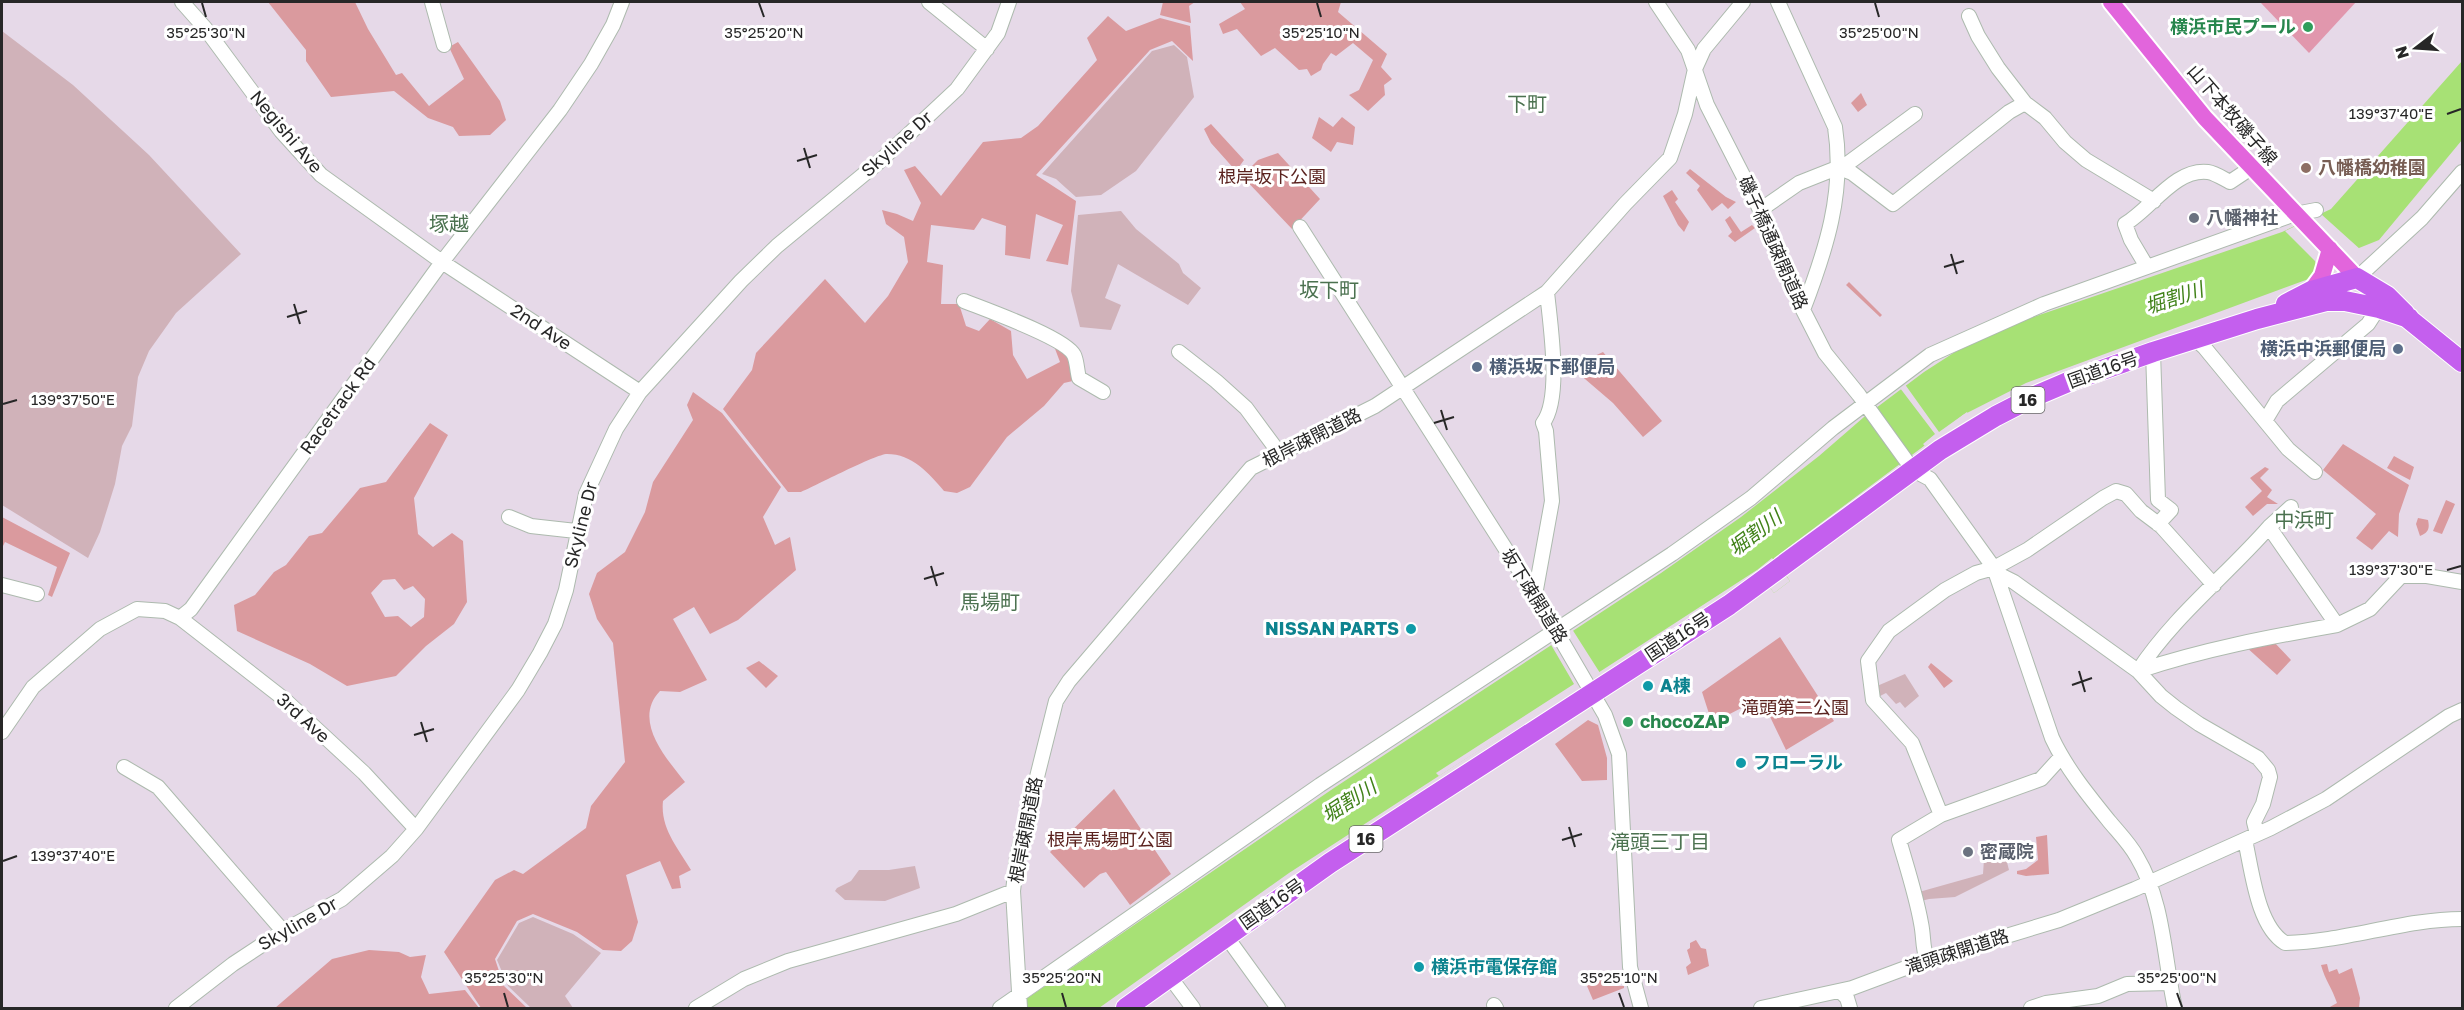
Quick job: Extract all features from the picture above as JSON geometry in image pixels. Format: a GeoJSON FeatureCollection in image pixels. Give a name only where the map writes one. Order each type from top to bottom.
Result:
{"type":"FeatureCollection","features":[{"type":"Feature","properties":{"kind":"highway","name":"国道16号"},"geometry":{"type":"LineString","coordinates":[[2257,319],[2315,285],[2351,272],[2383,301],[2409,318],[2463,362]]}},
{"type":"Feature","properties":{"kind":"highway","name":"国道16号"},"geometry":{"type":"LineString","coordinates":[[1126,1008],[1330,863],[1590,686],[1764,579],[1910,464],[2035,396],[2153,352],[2257,319],[2326,302],[2383,301]]}},
{"type":"Feature","properties":{"kind":"main road","name":"山下本牧磯子線"},"geometry":{"type":"LineString","coordinates":[[2111,2],[2205,118],[2251,168],[2305,215],[2330,249],[2351,272]]}},
{"type":"Feature","properties":{"kind":"main road"},"geometry":{"type":"LineString","coordinates":[[2315,285],[2330,249]]}},
{"type":"Feature","properties":{"kind":"street","name":"Negishi Ave"},"geometry":{"type":"LineString","coordinates":[[182,2],[205,28],[281,131],[321,175],[442,262]]}},
{"type":"Feature","properties":{"kind":"street"},"geometry":{"type":"LineString","coordinates":[[432,2],[444,45]]}},
{"type":"Feature","properties":{"kind":"street","name":"Racetrack Rd"},"geometry":{"type":"LineString","coordinates":[[180,618],[191,609],[442,262],[560,110],[591,64],[613,25],[622,2]]}},
{"type":"Feature","properties":{"kind":"street"},"geometry":{"type":"LineString","coordinates":[[929,2],[987,49]]}},
{"type":"Feature","properties":{"kind":"street","name":"Skyline Dr"},"geometry":{"type":"LineString","coordinates":[[176,1008],[233,964],[283,931],[342,899],[392,856],[416,829],[518,690],[555,624],[566,590],[576,531],[586,494],[616,429],[640,392],[741,281],[777,246],[880,161],[957,89],[998,33],[1009,2]]}},
{"type":"Feature","properties":{"kind":"street","name":"磯子橋通疎開道路"},"geometry":{"type":"LineString","coordinates":[[1656,2],[1688,50],[1707,105],[1760,210],[1803,310],[1825,353],[1910,464],[1930,479],[1995,571]]}},
{"type":"Feature","properties":{"kind":"street","name":"根岸疎開道路"},"geometry":{"type":"LineString","coordinates":[[1019,1002],[1014,891],[1022,831],[1056,701],[1076,672],[1251,468],[1375,406],[1547,292],[1625,204],[1670,158],[1685,114],[1695,69],[1708,44],[1743,2]]}},
{"type":"Feature","properties":{"kind":"street"},"geometry":{"type":"LineString","coordinates":[[1778,2],[1835,127],[1838,144],[1837,188],[1830,234],[1803,310]]}},
{"type":"Feature","properties":{"kind":"street"},"geometry":{"type":"LineString","coordinates":[[1969,16],[1998,68],[2025,103],[2045,118],[2065,142],[2086,160],[2154,201]]}},
{"type":"Feature","properties":{"kind":"street"},"geometry":{"type":"LineString","coordinates":[[1837,167],[1852,173],[1893,204],[2009,112],[2025,103]]}},
{"type":"Feature","properties":{"kind":"street"},"geometry":{"type":"LineString","coordinates":[[1760,210],[1799,183],[1847,164],[1915,114]]}},
{"type":"Feature","properties":{"kind":"street"},"geometry":{"type":"LineString","coordinates":[[2147,267],[2131,240],[2125,224],[2138,216],[2179,178],[2208,172],[2230,182],[2251,168]]}},
{"type":"Feature","properties":{"kind":"street"},"geometry":{"type":"LineString","coordinates":[[2351,272],[2422,218],[2463,172]]}},
{"type":"Feature","properties":{"kind":"street"},"geometry":{"type":"LineString","coordinates":[[1000,1008],[1019,1002],[1320,785],[1558,634],[1751,498],[1868,407],[1930,355],[2003,320],[2147,267],[2305,215]]}},
{"type":"Feature","properties":{"kind":"street","name":"坂下疎開道路"},"geometry":{"type":"LineString","coordinates":[[1300,227],[1535,595],[1605,715],[1619,754],[1630,967],[1641,1008]]}},
{"type":"Feature","properties":{"kind":"street","name":"2nd Ave"},"geometry":{"type":"LineString","coordinates":[[442,262],[640,392]]}},
{"type":"Feature","properties":{"kind":"street"},"geometry":{"type":"LineString","coordinates":[[1535,595],[1552,501],[1546,431],[1543,423],[1548,416],[1555,369],[1547,292]]}},
{"type":"Feature","properties":{"kind":"street"},"geometry":{"type":"LineString","coordinates":[[964,301],[1068,346],[1074,355],[1079,378],[1103,392]]}},
{"type":"Feature","properties":{"kind":"street"},"geometry":{"type":"LineString","coordinates":[[2265,421],[2277,401],[2368,324],[2383,301]]}},
{"type":"Feature","properties":{"kind":"street"},"geometry":{"type":"LineString","coordinates":[[2195,339],[2288,449],[2314,472]]}},
{"type":"Feature","properties":{"kind":"street"},"geometry":{"type":"LineString","coordinates":[[1179,352],[1246,408],[1280,454]]}},
{"type":"Feature","properties":{"kind":"street"},"geometry":{"type":"LineString","coordinates":[[2153,352],[2158,500],[2171,510],[2158,524]]}},
{"type":"Feature","properties":{"kind":"street"},"geometry":{"type":"LineString","coordinates":[[1941,815],[1912,743],[1873,700],[1868,661],[1889,631],[1949,588],[1976,573],[1995,571],[2116,491],[2126,494],[2141,511],[2158,524],[2214,585]]}},
{"type":"Feature","properties":{"kind":"street"},"geometry":{"type":"LineString","coordinates":[[2138,671],[2156,644],[2291,507]]}},
{"type":"Feature","properties":{"kind":"street"},"geometry":{"type":"LineString","coordinates":[[509,517],[531,526],[576,531]]}},
{"type":"Feature","properties":{"kind":"street"},"geometry":{"type":"LineString","coordinates":[[2270,527],[2337,625]]}},
{"type":"Feature","properties":{"kind":"street"},"geometry":{"type":"LineString","coordinates":[[1995,571],[2014,582],[2138,671],[2161,696],[2176,708],[2258,758],[2268,770],[2270,777],[2263,804],[2253,822],[2251,837],[2265,919],[2271,933],[2285,943],[2444,919],[2463,919]]}},
{"type":"Feature","properties":{"kind":"street"},"geometry":{"type":"LineString","coordinates":[[1995,571],[2061,757],[2138,858],[2149,882],[2164,942],[2175,1008]]}},
{"type":"Feature","properties":{"kind":"street"},"geometry":{"type":"LineString","coordinates":[[2138,671],[2190,654],[2236,643],[2337,625],[2370,609],[2401,576],[2427,576],[2463,582]]}},
{"type":"Feature","properties":{"kind":"street"},"geometry":{"type":"LineString","coordinates":[[2,585],[38,594]]}},
{"type":"Feature","properties":{"kind":"street"},"geometry":{"type":"LineString","coordinates":[[2,732],[33,687],[100,629],[137,609],[165,611],[180,618]]}},
{"type":"Feature","properties":{"kind":"street","name":"3rd Ave"},"geometry":{"type":"LineString","coordinates":[[180,618],[284,699],[364,773],[416,829]]}},
{"type":"Feature","properties":{"kind":"street","name":"滝頭疎開道路"},"geometry":{"type":"LineString","coordinates":[[1761,1008],[1841,992],[1927,960],[2059,920],[2149,882],[2251,837],[2326,799],[2449,716],[2463,710]]}},
{"type":"Feature","properties":{"kind":"street"},"geometry":{"type":"LineString","coordinates":[[1927,960],[1922,945],[1920,916],[1899,840],[1941,815],[2041,778],[2061,757]]}},
{"type":"Feature","properties":{"kind":"street"},"geometry":{"type":"LineString","coordinates":[[124,767],[158,787],[283,931]]}},
{"type":"Feature","properties":{"kind":"street"},"geometry":{"type":"LineString","coordinates":[[696,1008],[744,979],[788,961],[956,914],[1014,891]]}},
{"type":"Feature","properties":{"kind":"street"},"geometry":{"type":"LineString","coordinates":[[1226,936],[1278,1008]]}},
{"type":"Feature","properties":{"kind":"street"},"geometry":{"type":"LineString","coordinates":[[1170,977],[1192,1008]]}},
{"type":"Feature","properties":{"kind":"street"},"geometry":{"type":"LineString","coordinates":[[2031,1008],[2046,1003],[2100,1002],[2127,984],[2170,983]]}},
{"type":"Feature","properties":{"kind":"street"},"geometry":{"type":"LineString","coordinates":[[1841,992],[1847,998],[1850,1008]]}},
{"type":"Feature","properties":{"kind":"green space"},"geometry":{"type":"Polygon","coordinates":[[[268,2],[355,2],[368,29],[396,75],[402,73],[429,106],[464,79],[449,47],[458,42],[500,101],[506,120],[490,135],[459,136],[453,127],[428,118],[394,91],[331,97],[306,61],[306,50],[268,2]]]}},
{"type":"Feature","properties":{"kind":"green space"},"geometry":{"type":"Polygon","coordinates":[[[1163,2],[1195,2],[1189,6],[1191,23],[1160,15],[1163,2]]]}},
{"type":"Feature","properties":{"kind":"green space"},"geometry":{"type":"Polygon","coordinates":[[[1240,2],[1341,2],[1338,12],[1387,54],[1381,67],[1392,79],[1384,85],[1385,95],[1368,111],[1349,95],[1359,90],[1373,60],[1353,43],[1336,56],[1331,53],[1321,70],[1311,76],[1307,69],[1299,70],[1275,48],[1261,56],[1237,29],[1223,34],[1219,24],[1245,9],[1240,2]]]}},
{"type":"Feature","properties":{"kind":"green space"},"geometry":{"type":"Polygon","coordinates":[[[1108,16],[1126,31],[1160,18],[1190,26],[1193,61],[1172,41],[1150,50],[1036,175],[1076,201],[1068,265],[1046,261],[1063,225],[1036,214],[1030,259],[1005,255],[1006,226],[982,218],[974,230],[931,225],[927,262],[943,265],[941,304],[959,304],[966,326],[979,331],[990,319],[1011,331],[1013,355],[1027,379],[1060,362],[1054,346],[1070,354],[1077,380],[1064,383],[1044,406],[1007,437],[970,487],[957,493],[944,491],[926,471],[912,461],[887,454],[859,464],[801,492],[788,492],[723,409],[752,370],[756,353],[825,279],[865,323],[888,296],[908,262],[904,237],[886,224],[882,210],[913,221],[921,203],[904,170],[915,166],[941,196],[983,142],[1021,138],[1038,126],[1097,60],[1087,38],[1108,16]]]}},
{"type":"Feature","properties":{"kind":"green space"},"geometry":{"type":"Polygon","coordinates":[[[1861,93],[1867,105],[1858,112],[1851,103],[1861,93]]]}},
{"type":"Feature","properties":{"kind":"green space"},"geometry":{"type":"Polygon","coordinates":[[[1319,117],[1333,127],[1342,117],[1355,127],[1353,145],[1337,142],[1331,152],[1312,138],[1319,117]]]}},
{"type":"Feature","properties":{"kind":"green space"},"geometry":{"type":"Polygon","coordinates":[[[1211,124],[1244,160],[1236,171],[1211,143],[1204,129],[1211,124]]]}},
{"type":"Feature","properties":{"kind":"green space","name":"根岸坂下公園"},"geometry":{"type":"Polygon","coordinates":[[[1278,153],[1320,199],[1292,229],[1242,176],[1258,160],[1278,153]]]}},
{"type":"Feature","properties":{"kind":"green space"},"geometry":{"type":"Polygon","coordinates":[[[1690,169],[1736,202],[1728,209],[1722,203],[1712,211],[1697,190],[1700,186],[1686,173],[1690,169]]]}},
{"type":"Feature","properties":{"kind":"green space"},"geometry":{"type":"Polygon","coordinates":[[[1672,190],[1678,199],[1675,202],[1689,222],[1684,232],[1663,196],[1672,190]]]}},
{"type":"Feature","properties":{"kind":"green space"},"geometry":{"type":"Polygon","coordinates":[[[1730,216],[1741,232],[1752,225],[1755,228],[1735,242],[1728,236],[1732,232],[1725,220],[1730,216]]]}},
{"type":"Feature","properties":{"kind":"green space"},"geometry":{"type":"Polygon","coordinates":[[[1849,282],[1882,315],[1880,317],[1846,285],[1849,282]]]}},
{"type":"Feature","properties":{"kind":"green space"},"geometry":{"type":"Polygon","coordinates":[[[1603,352],[1662,421],[1643,437],[1613,403],[1571,367],[1603,352]]]}},
{"type":"Feature","properties":{"kind":"green space"},"geometry":{"type":"Polygon","coordinates":[[[693,392],[722,413],[781,487],[763,517],[775,545],[790,537],[796,570],[738,620],[710,634],[694,607],[673,619],[707,680],[680,692],[660,691],[652,702],[649,714],[655,738],[661,750],[685,782],[663,801],[667,829],[691,870],[679,876],[681,888],[672,889],[660,861],[626,875],[638,922],[632,941],[621,951],[603,950],[577,932],[533,914],[517,921],[495,959],[504,986],[527,1008],[481,1008],[444,952],[495,880],[514,870],[523,874],[586,828],[591,806],[625,762],[613,643],[597,619],[589,594],[597,573],[625,552],[645,512],[653,482],[693,420],[687,405],[693,392]]]}},
{"type":"Feature","properties":{"kind":"green space"},"geometry":{"type":"Polygon","coordinates":[[[430,423],[448,435],[414,498],[418,534],[433,547],[452,533],[463,541],[467,602],[454,624],[426,646],[396,676],[347,686],[310,664],[237,631],[234,605],[255,595],[274,572],[286,565],[309,536],[322,533],[360,488],[386,482],[430,423]],[[395,579],[383,580],[371,593],[385,617],[398,616],[411,627],[424,617],[425,599],[413,586],[404,590],[395,579]]]}},
{"type":"Feature","properties":{"kind":"green space"},"geometry":{"type":"Polygon","coordinates":[[[2343,444],[2409,485],[2399,514],[2398,537],[2389,531],[2372,550],[2356,538],[2376,514],[2323,470],[2343,444]]]}},
{"type":"Feature","properties":{"kind":"green space"},"geometry":{"type":"Polygon","coordinates":[[[2394,456],[2414,467],[2410,480],[2387,468],[2394,456]]]}},
{"type":"Feature","properties":{"kind":"green space"},"geometry":{"type":"Polygon","coordinates":[[[2265,467],[2269,469],[2260,478],[2272,490],[2267,497],[2278,504],[2267,504],[2253,516],[2245,507],[2262,491],[2250,478],[2265,467]]]}},
{"type":"Feature","properties":{"kind":"green space"},"geometry":{"type":"Polygon","coordinates":[[[2446,500],[2455,504],[2442,534],[2433,531],[2446,500]]]}},
{"type":"Feature","properties":{"kind":"green space"},"geometry":{"type":"Polygon","coordinates":[[[2,517],[70,553],[52,597],[48,595],[57,567],[5,542],[2,548],[2,517]]]}},
{"type":"Feature","properties":{"kind":"green space"},"geometry":{"type":"Polygon","coordinates":[[[2418,518],[2428,520],[2429,523],[2428,530],[2420,536],[2416,524],[2418,518]]]}},
{"type":"Feature","properties":{"kind":"green space","name":"滝頭第二公園"},"geometry":{"type":"Polygon","coordinates":[[[1780,637],[1834,721],[1786,750],[1761,698],[1712,723],[1702,692],[1780,637]]]}},
{"type":"Feature","properties":{"kind":"green space"},"geometry":{"type":"Polygon","coordinates":[[[2273,641],[2291,660],[2277,675],[2245,646],[2273,641]]]}},
{"type":"Feature","properties":{"kind":"green space"},"geometry":{"type":"Polygon","coordinates":[[[759,661],[778,676],[766,688],[746,668],[759,661]]]}},
{"type":"Feature","properties":{"kind":"green space"},"geometry":{"type":"Polygon","coordinates":[[[1931,663],[1953,681],[1944,688],[1928,667],[1931,663]]]}},
{"type":"Feature","properties":{"kind":"green space"},"geometry":{"type":"Polygon","coordinates":[[[1588,720],[1598,725],[1607,758],[1607,780],[1582,781],[1555,744],[1588,720]]]}},
{"type":"Feature","properties":{"kind":"green space","name":"根岸馬場町公園"},"geometry":{"type":"Polygon","coordinates":[[[1114,789],[1171,874],[1130,905],[1106,872],[1100,874],[1084,888],[1050,852],[1114,789]]]}},
{"type":"Feature","properties":{"kind":"green space"},"geometry":{"type":"Polygon","coordinates":[[[2047,835],[2049,874],[2026,876],[2017,874],[2017,871],[2026,869],[2038,860],[2036,837],[2047,835]]]}},
{"type":"Feature","properties":{"kind":"green space"},"geometry":{"type":"Polygon","coordinates":[[[1696,940],[1701,948],[1706,949],[1709,966],[1688,975],[1686,967],[1691,963],[1687,950],[1690,948],[1690,943],[1696,940]]]}},
{"type":"Feature","properties":{"kind":"green space"},"geometry":{"type":"Polygon","coordinates":[[[369,950],[399,952],[410,957],[426,955],[421,977],[429,994],[465,990],[479,1008],[275,1008],[332,959],[369,950]]]}},
{"type":"Feature","properties":{"kind":"green space"},"geometry":{"type":"Polygon","coordinates":[[[2327,964],[2329,972],[2337,969],[2339,974],[2352,968],[2360,998],[2359,1008],[2328,1008],[2337,1003],[2321,965],[2327,964]]]}},
{"type":"Feature","properties":{"kind":"green space"},"geometry":{"type":"Polygon","coordinates":[[[1605,976],[1611,977],[1612,986],[1624,986],[1624,988],[1593,1000],[1587,986],[1605,976]]]}},
{"type":"Feature","properties":{"kind":"shaded area","name":"横浜市民プール"},"geometry":{"type":"Polygon","coordinates":[[[2260,2],[2356,2],[2309,53],[2260,2]]]}},
{"type":"Feature","properties":{"kind":"shaded area"},"geometry":{"type":"Polygon","coordinates":[[[2,31],[73,85],[149,155],[241,254],[176,313],[149,351],[138,377],[132,426],[122,446],[115,484],[100,532],[88,558],[2,505],[2,31]]]}},
{"type":"Feature","properties":{"kind":"shaded area"},"geometry":{"type":"Polygon","coordinates":[[[1174,45],[1187,57],[1194,97],[1136,171],[1101,195],[1076,197],[1056,179],[1042,174],[1152,51],[1174,45]]]}},
{"type":"Feature","properties":{"kind":"shaded area"},"geometry":{"type":"Polygon","coordinates":[[[1121,211],[1136,229],[1179,264],[1183,273],[1201,288],[1188,305],[1118,264],[1105,298],[1121,305],[1111,330],[1080,327],[1071,291],[1078,215],[1121,211]]]}},
{"type":"Feature","properties":{"kind":"shaded area"},"geometry":{"type":"Polygon","coordinates":[[[1905,674],[1919,696],[1905,708],[1900,702],[1896,704],[1886,693],[1878,697],[1877,686],[1905,674]]]}},
{"type":"Feature","properties":{"kind":"shaded area"},"geometry":{"type":"Polygon","coordinates":[[[2002,843],[2009,870],[1955,897],[1921,901],[1919,892],[1983,874],[1984,859],[1990,857],[1988,845],[2002,843]]]}},
{"type":"Feature","properties":{"kind":"shaded area"},"geometry":{"type":"Polygon","coordinates":[[[915,866],[920,888],[885,901],[845,900],[835,891],[851,881],[859,870],[889,870],[915,866]]]}},
{"type":"Feature","properties":{"kind":"shaded area"},"geometry":{"type":"Polygon","coordinates":[[[533,917],[573,934],[601,953],[565,996],[573,1008],[531,1008],[508,986],[497,960],[519,923],[533,917]]]}},
{"type":"Feature","properties":{"kind":"water","name":"堀割川"},"geometry":{"type":"Polygon","coordinates":[[[2462,61],[2462,140],[2379,240],[2359,248],[2314,277],[2026,383],[1963,415],[1774,558],[1790,581],[1774,593],[1757,570],[1289,873],[1099,1008],[1013,1008],[1334,788],[1661,573],[1741,517],[1819,456],[1864,417],[1955,352],[2025,320],[2282,232],[2331,209],[2462,61]]]}},
{"type":"Feature","properties":{"kind":"pier"},"geometry":{"type":"Polygon","coordinates":[[[2321,214],[2361,250],[2312,280],[2317,268],[2315,261],[2285,231],[2321,214]]]}},
{"type":"Feature","properties":{"kind":"pier"},"geometry":{"type":"Polygon","coordinates":[[[1904,383],[1939,432],[1967,412],[1968,414],[1925,446],[1923,444],[1935,434],[1900,388],[1886,399],[1885,397],[1904,383]]]}},
{"type":"Feature","properties":{"kind":"pier"},"geometry":{"type":"Polygon","coordinates":[[[1772,558],[1790,581],[1774,593],[1757,570],[1772,558]]]}},
{"type":"Feature","properties":{"kind":"pier"},"geometry":{"type":"Polygon","coordinates":[[[1572,629],[1600,673],[1439,776],[1436,773],[1574,684],[1550,643],[1572,629]]]}},
{"type":"Feature","properties":{"kind":"place","name":"横浜市民プール"},"geometry":{"type":"Point","coordinates":[2308,27]}},
{"type":"Feature","properties":{"kind":"place","name":"八幡橋幼稚園"},"geometry":{"type":"Point","coordinates":[2306,168]}},
{"type":"Feature","properties":{"kind":"place","name":"八幡神社"},"geometry":{"type":"Point","coordinates":[2194,218]}},
{"type":"Feature","properties":{"kind":"place","name":"横浜中浜郵便局"},"geometry":{"type":"Point","coordinates":[2398,349]}},
{"type":"Feature","properties":{"kind":"place","name":"横浜坂下郵便局"},"geometry":{"type":"Point","coordinates":[1477,367]}},
{"type":"Feature","properties":{"kind":"place","name":"NISSAN PARTS"},"geometry":{"type":"Point","coordinates":[1411,629]}},
{"type":"Feature","properties":{"kind":"place","name":"A棟"},"geometry":{"type":"Point","coordinates":[1648,686]}},
{"type":"Feature","properties":{"kind":"place","name":"chocoZAP"},"geometry":{"type":"Point","coordinates":[1628,722]}},
{"type":"Feature","properties":{"kind":"place","name":"フローラル"},"geometry":{"type":"Point","coordinates":[1741,763]}},
{"type":"Feature","properties":{"kind":"place","name":"密蔵院"},"geometry":{"type":"Point","coordinates":[1968,852]}},
{"type":"Feature","properties":{"kind":"place","name":"横浜市電保存館"},"geometry":{"type":"Point","coordinates":[1419,967]}},
{"type":"Feature","properties":{"kind":"district","name":"下町"},"geometry":{"type":"Point","coordinates":[1527,104]}},
{"type":"Feature","properties":{"kind":"district","name":"塚越"},"geometry":{"type":"Point","coordinates":[449,224]}},
{"type":"Feature","properties":{"kind":"district","name":"坂下町"},"geometry":{"type":"Point","coordinates":[1329,290]}},
{"type":"Feature","properties":{"kind":"district","name":"中浜町"},"geometry":{"type":"Point","coordinates":[2304,520]}},
{"type":"Feature","properties":{"kind":"district","name":"馬場町"},"geometry":{"type":"Point","coordinates":[990,602]}},
{"type":"Feature","properties":{"kind":"district","name":"滝頭三丁目"},"geometry":{"type":"Point","coordinates":[1660,842]}}]}
